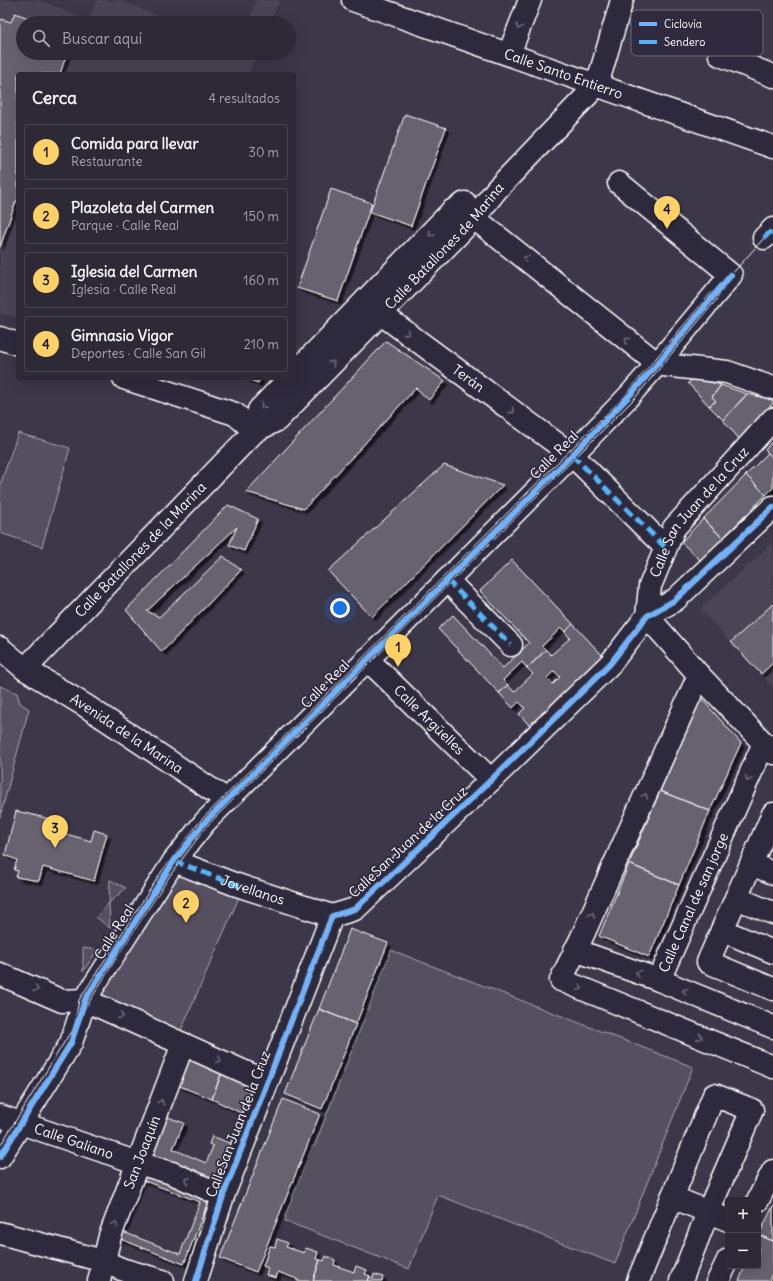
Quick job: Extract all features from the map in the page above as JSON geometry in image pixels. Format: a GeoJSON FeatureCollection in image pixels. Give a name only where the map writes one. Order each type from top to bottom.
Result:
{"type":"FeatureCollection","features":[{"type":"Feature","properties":{"kind":"street"},"geometry":{"type":"LineString","coordinates":[[509,54],[530,0]]}},
{"type":"Feature","properties":{"kind":"street"},"geometry":{"type":"LineString","coordinates":[[497,189],[597,85],[622,0]]}},
{"type":"Feature","properties":{"kind":"street","name":"Calle Santo Entierro"},"geometry":{"type":"LineString","coordinates":[[367,2],[509,54],[773,147]]}},
{"type":"Feature","properties":{"kind":"street"},"geometry":{"type":"LineString","coordinates":[[723,56],[773,76]]}},
{"type":"Feature","properties":{"kind":"street","name":"Calle Real"},"geometry":{"type":"LineString","coordinates":[[0,1157],[12,1121],[71,1043],[85,1000],[174,861],[205,822],[572,455],[629,396],[731,275],[619,183]]}},
{"type":"Feature","properties":{"kind":"street","name":"Calle Batallones de Marina"},"geometry":{"type":"LineString","coordinates":[[255,431],[277,420],[452,211],[477,196],[497,189]]}},
{"type":"Feature","properties":{"kind":"street","name":"Calle Batallones de Marina"},"geometry":{"type":"LineString","coordinates":[[296,372],[474,218],[497,189]]}},
{"type":"Feature","properties":{"kind":"street"},"geometry":{"type":"LineString","coordinates":[[452,211],[463,213],[474,218],[654,361],[663,365],[727,372],[773,388]]}},
{"type":"Feature","properties":{"kind":"street","name":"Terán"},"geometry":{"type":"LineString","coordinates":[[373,307],[572,455],[665,547]]}},
{"type":"Feature","properties":{"kind":"street"},"geometry":{"type":"LineString","coordinates":[[0,338],[16,343]]}},
{"type":"Feature","properties":{"kind":"street"},"geometry":{"type":"LineString","coordinates":[[130,380],[235,414],[255,431],[259,410],[288,380]]}},
{"type":"Feature","properties":{"kind":"street","name":"Calle San Juan de la Cruz"},"geometry":{"type":"LineString","coordinates":[[647,616],[650,586],[674,528],[773,419]]}},
{"type":"Feature","properties":{"kind":"street","name":"Calle Batallones de la Marina"},"geometry":{"type":"LineString","coordinates":[[25,669],[255,431]]}},
{"type":"Feature","properties":{"kind":"street"},"geometry":{"type":"LineString","coordinates":[[769,748],[698,675],[647,616],[675,600],[773,507]]}},
{"type":"Feature","properties":{"kind":"street"},"geometry":{"type":"LineString","coordinates":[[447,580],[511,645]]}},
{"type":"Feature","properties":{"kind":"street","name":"CalleSan Juan de la Cruz"},"geometry":{"type":"LineString","coordinates":[[196,1281],[223,1196],[332,916],[355,909],[491,780],[610,664],[647,616]]}},
{"type":"Feature","properties":{"kind":"street","name":"Avenida de la Marina"},"geometry":{"type":"LineString","coordinates":[[0,648],[25,669],[86,706],[227,800]]}},
{"type":"Feature","properties":{"kind":"street","name":"Calle Argüelles"},"geometry":{"type":"LineString","coordinates":[[367,659],[491,780]]}},
{"type":"Feature","properties":{"kind":"street","name":"Avenida de la Marina"},"geometry":{"type":"LineString","coordinates":[[0,662],[25,669]]}},
{"type":"Feature","properties":{"kind":"street"},"geometry":{"type":"LineString","coordinates":[[698,675],[576,950],[561,980],[773,1067]]}},
{"type":"Feature","properties":{"kind":"street","name":"Calle Canal de san jorge"},"geometry":{"type":"LineString","coordinates":[[576,950],[658,980],[769,748]]}},
{"type":"Feature","properties":{"kind":"street"},"geometry":{"type":"LineString","coordinates":[[770,827],[751,864],[708,962],[773,989]]}},
{"type":"Feature","properties":{"kind":"street","name":"Jovellanos"},"geometry":{"type":"LineString","coordinates":[[174,861],[234,884],[332,916]]}},
{"type":"Feature","properties":{"kind":"street"},"geometry":{"type":"LineString","coordinates":[[751,864],[773,873]]}},
{"type":"Feature","properties":{"kind":"street"},"geometry":{"type":"LineString","coordinates":[[736,898],[773,913]]}},
{"type":"Feature","properties":{"kind":"street"},"geometry":{"type":"LineString","coordinates":[[722,930],[773,952]]}},
{"type":"Feature","properties":{"kind":"street"},"geometry":{"type":"LineString","coordinates":[[0,974],[62,1001],[85,1000],[267,1082]]}},
{"type":"Feature","properties":{"kind":"street"},"geometry":{"type":"LineString","coordinates":[[658,980],[773,1027]]}},
{"type":"Feature","properties":{"kind":"street","name":"San Joaquín"},"geometry":{"type":"LineString","coordinates":[[101,1271],[110,1236],[183,1044]]}},
{"type":"Feature","properties":{"kind":"street"},"geometry":{"type":"LineString","coordinates":[[638,1281],[714,1095],[752,1110],[718,1216],[681,1281]]}},
{"type":"Feature","properties":{"kind":"street","name":"Calle Galiano"},"geometry":{"type":"LineString","coordinates":[[12,1121],[172,1173],[223,1196]]}},
{"type":"Feature","properties":{"kind":"street"},"geometry":{"type":"LineString","coordinates":[[760,1197],[773,1171]]}},
{"type":"Feature","properties":{"kind":"street"},"geometry":{"type":"LineString","coordinates":[[672,1197],[718,1216]]}},
{"type":"Feature","properties":{"kind":"street"},"geometry":{"type":"LineString","coordinates":[[0,1233],[101,1271],[121,1269],[163,1281]]}},
{"type":"Feature","properties":{"kind":"street"},"geometry":{"type":"LineString","coordinates":[[718,1281],[725,1266]]}},
{"type":"Feature","properties":{"kind":"shaded area"},"geometry":{"type":"Polygon","coordinates":[[[0,0],[39,0],[78,16],[16,16],[16,60],[254,60],[249,72],[16,72],[16,318],[0,313],[0,0]]]}},
{"type":"Feature","properties":{"kind":"shaded area"},"geometry":{"type":"Polygon","coordinates":[[[97,0],[119,0],[159,16],[90,16],[97,0]]]}},
{"type":"Feature","properties":{"kind":"shaded area"},"geometry":{"type":"Polygon","coordinates":[[[256,0],[280,0],[273,16],[250,16],[256,0]]]}},
{"type":"Feature","properties":{"kind":"shaded area"},"geometry":{"type":"Polygon","coordinates":[[[18,433],[70,448],[42,547],[0,533],[0,485],[18,433]]]}},
{"type":"Feature","properties":{"kind":"shaded area"},"geometry":{"type":"Polygon","coordinates":[[[773,542],[773,688],[700,609],[773,542]]]}},
{"type":"Feature","properties":{"kind":"shaded area"},"geometry":{"type":"Polygon","coordinates":[[[0,686],[17,693],[20,703],[29,709],[0,817],[0,686]]]}},
{"type":"Feature","properties":{"kind":"shaded area"},"geometry":{"type":"Polygon","coordinates":[[[178,866],[243,888],[179,1035],[96,1002],[178,866]]]}},
{"type":"Feature","properties":{"kind":"shaded area"},"geometry":{"type":"Polygon","coordinates":[[[110,880],[126,888],[109,903],[110,880]]]}},
{"type":"Feature","properties":{"kind":"shaded area"},"geometry":{"type":"Polygon","coordinates":[[[109,903],[110,928],[96,917],[109,903]]]}},
{"type":"Feature","properties":{"kind":"shaded area"},"geometry":{"type":"Polygon","coordinates":[[[83,948],[97,950],[83,972],[83,948]]]}},
{"type":"Feature","properties":{"kind":"shaded area"},"geometry":{"type":"Polygon","coordinates":[[[391,950],[693,1067],[615,1264],[438,1195],[409,1269],[285,1221],[285,1216],[312,1146],[314,1147],[391,950]]]}},
{"type":"Feature","properties":{"kind":"building"},"geometry":{"type":"Polygon","coordinates":[[[15,13],[23,16],[16,16],[16,60],[65,60],[61,72],[16,72],[16,201],[0,247],[0,19],[11,22],[15,13]]]}},
{"type":"Feature","properties":{"kind":"building"},"geometry":{"type":"Polygon","coordinates":[[[405,114],[446,128],[411,226],[370,212],[405,114]]]}},
{"type":"Feature","properties":{"kind":"building"},"geometry":{"type":"Polygon","coordinates":[[[331,189],[372,203],[338,301],[297,288],[331,189]]]}},
{"type":"Feature","properties":{"kind":"building"},"geometry":{"type":"Polygon","coordinates":[[[386,341],[445,381],[429,400],[416,388],[304,509],[246,492],[386,341]]]}},
{"type":"Feature","properties":{"kind":"building"},"geometry":{"type":"Polygon","coordinates":[[[694,378],[721,385],[712,397],[716,401],[709,406],[688,383],[694,378]]]}},
{"type":"Feature","properties":{"kind":"building"},"geometry":{"type":"Polygon","coordinates":[[[250,380],[260,380],[258,383],[250,380]]]}},
{"type":"Feature","properties":{"kind":"building"},"geometry":{"type":"Polygon","coordinates":[[[721,385],[747,394],[723,420],[709,406],[716,401],[712,397],[721,385]]]}},
{"type":"Feature","properties":{"kind":"building"},"geometry":{"type":"Polygon","coordinates":[[[747,394],[773,400],[773,403],[740,440],[723,420],[747,394]]]}},
{"type":"Feature","properties":{"kind":"building"},"geometry":{"type":"Polygon","coordinates":[[[773,440],[773,458],[765,450],[773,440]]]}},
{"type":"Feature","properties":{"kind":"building"},"geometry":{"type":"Polygon","coordinates":[[[768,453],[773,458],[773,488],[766,495],[746,475],[768,453]]]}},
{"type":"Feature","properties":{"kind":"building"},"geometry":{"type":"Polygon","coordinates":[[[444,465],[503,485],[372,617],[328,571],[444,465]]]}},
{"type":"Feature","properties":{"kind":"building"},"geometry":{"type":"Polygon","coordinates":[[[746,475],[766,495],[723,538],[703,519],[746,475]]]}},
{"type":"Feature","properties":{"kind":"building"},"geometry":{"type":"Polygon","coordinates":[[[228,505],[258,519],[244,551],[229,545],[237,527],[147,611],[159,617],[223,556],[241,570],[162,652],[126,610],[228,505]]]}},
{"type":"Feature","properties":{"kind":"building"},"geometry":{"type":"Polygon","coordinates":[[[703,519],[723,538],[701,561],[681,542],[703,519]]]}},
{"type":"Feature","properties":{"kind":"building"},"geometry":{"type":"Polygon","coordinates":[[[512,560],[573,624],[565,632],[561,628],[542,646],[546,650],[527,668],[522,662],[503,680],[508,685],[499,693],[438,629],[453,615],[503,668],[529,643],[480,591],[512,560]]]}},
{"type":"Feature","properties":{"kind":"building"},"geometry":{"type":"Polygon","coordinates":[[[773,604],[773,663],[761,674],[731,642],[773,604]]]}},
{"type":"Feature","properties":{"kind":"building"},"geometry":{"type":"Polygon","coordinates":[[[573,624],[604,657],[530,726],[519,714],[525,708],[519,702],[513,708],[499,693],[508,685],[514,692],[533,674],[527,668],[546,650],[551,655],[570,638],[565,632],[573,624]],[[554,671],[547,678],[553,684],[560,677],[554,671]]]}},
{"type":"Feature","properties":{"kind":"building"},"geometry":{"type":"Polygon","coordinates":[[[701,698],[741,743],[710,811],[660,791],[701,698]]]}},
{"type":"Feature","properties":{"kind":"building"},"geometry":{"type":"Polygon","coordinates":[[[660,791],[710,811],[679,885],[629,864],[660,791]]]}},
{"type":"Feature","properties":{"kind":"building"},"geometry":{"type":"Polygon","coordinates":[[[16,811],[54,820],[52,830],[91,841],[94,830],[107,834],[94,881],[43,867],[39,881],[16,877],[18,871],[14,870],[17,860],[5,855],[16,811]]]}},
{"type":"Feature","properties":{"kind":"building"},"geometry":{"type":"Polygon","coordinates":[[[629,864],[679,885],[649,957],[599,936],[629,864]]]}},
{"type":"Feature","properties":{"kind":"building"},"geometry":{"type":"Polygon","coordinates":[[[350,929],[388,943],[356,1024],[319,1009],[350,929]]]}},
{"type":"Feature","properties":{"kind":"building"},"geometry":{"type":"Polygon","coordinates":[[[319,1009],[356,1024],[322,1109],[285,1094],[319,1009]]]}},
{"type":"Feature","properties":{"kind":"building"},"geometry":{"type":"Polygon","coordinates":[[[189,1055],[223,1069],[212,1099],[177,1085],[189,1055]]]}},
{"type":"Feature","properties":{"kind":"building"},"geometry":{"type":"Polygon","coordinates":[[[223,1069],[254,1082],[241,1113],[212,1099],[223,1069]]]}},
{"type":"Feature","properties":{"kind":"building"},"geometry":{"type":"Polygon","coordinates":[[[283,1099],[320,1114],[256,1272],[220,1258],[283,1099]]]}},
{"type":"Feature","properties":{"kind":"building"},"geometry":{"type":"Polygon","coordinates":[[[165,1116],[184,1123],[173,1149],[206,1163],[213,1146],[209,1144],[212,1136],[232,1144],[216,1186],[148,1160],[165,1116]]]}},
{"type":"Feature","properties":{"kind":"building"},"geometry":{"type":"Polygon","coordinates":[[[143,1173],[209,1199],[184,1264],[118,1238],[143,1173]]]}},
{"type":"Feature","properties":{"kind":"building"},"geometry":{"type":"Polygon","coordinates":[[[142,1180],[200,1202],[180,1254],[123,1232],[142,1180]]]}},
{"type":"Feature","properties":{"kind":"building"},"geometry":{"type":"Polygon","coordinates":[[[773,1206],[773,1241],[761,1236],[761,1231],[773,1206]]]}},
{"type":"Feature","properties":{"kind":"building"},"geometry":{"type":"Polygon","coordinates":[[[761,1236],[773,1241],[773,1271],[769,1281],[739,1281],[744,1269],[761,1269],[761,1236]]]}},
{"type":"Feature","properties":{"kind":"building"},"geometry":{"type":"Polygon","coordinates":[[[277,1239],[288,1243],[286,1247],[304,1253],[306,1248],[318,1252],[316,1259],[320,1260],[313,1281],[297,1281],[297,1279],[278,1272],[276,1278],[266,1275],[268,1268],[263,1266],[270,1246],[275,1247],[277,1239]]]}},
{"type":"Feature","properties":{"kind":"building"},"geometry":{"type":"Polygon","coordinates":[[[326,1256],[335,1260],[334,1265],[354,1272],[356,1266],[367,1270],[365,1274],[370,1276],[368,1281],[313,1281],[320,1260],[324,1261],[326,1256]]]}},
{"type":"Feature","properties":{"kind":"building"},"geometry":{"type":"Polygon","coordinates":[[[374,1274],[383,1277],[382,1281],[368,1281],[370,1276],[373,1279],[374,1274]]]}},
{"type":"Feature","properties":{"kind":"tram line"},"geometry":{"type":"LineString","coordinates":[[75,1021],[79,1000],[162,871],[201,820],[625,395],[710,294],[731,275],[764,238],[773,231]]}},
{"type":"Feature","properties":{"kind":"tram line"},"geometry":{"type":"LineString","coordinates":[[0,1146],[117,957],[171,874],[206,827],[634,399],[717,299],[731,275]]}},
{"type":"Feature","properties":{"kind":"marked path"},"geometry":{"type":"LineString","coordinates":[[764,238],[773,229]]}},
{"type":"Feature","properties":{"kind":"marked path"},"geometry":{"type":"LineString","coordinates":[[572,455],[665,547]]}},
{"type":"Feature","properties":{"kind":"marked path"},"geometry":{"type":"LineString","coordinates":[[447,580],[511,645]]}},
{"type":"Feature","properties":{"kind":"marked path"},"geometry":{"type":"LineString","coordinates":[[174,861],[245,887]]}},
{"type":"Feature","properties":{"kind":"cycle path"},"geometry":{"type":"LineString","coordinates":[[0,1157],[71,1043],[85,1000],[174,861],[205,822],[572,455],[629,396],[731,275]]}},
{"type":"Feature","properties":{"kind":"cycle path"},"geometry":{"type":"LineString","coordinates":[[196,1281],[223,1196],[332,916],[355,909],[491,780],[610,664],[647,616],[675,600],[773,507]]}},
{"type":"Feature","properties":{"kind":"place","name":"Gimnasio Vigor"},"geometry":{"type":"Point","coordinates":[667,229]}},
{"type":"Feature","properties":{"kind":"place","name":"Comida para llevar"},"geometry":{"type":"Point","coordinates":[398,667]}},
{"type":"Feature","properties":{"kind":"place","name":"Iglesia del Carmen"},"geometry":{"type":"Point","coordinates":[55,848]}},
{"type":"Feature","properties":{"kind":"place","name":"Plazoleta del Carmen"},"geometry":{"type":"Point","coordinates":[186,923]}}]}
